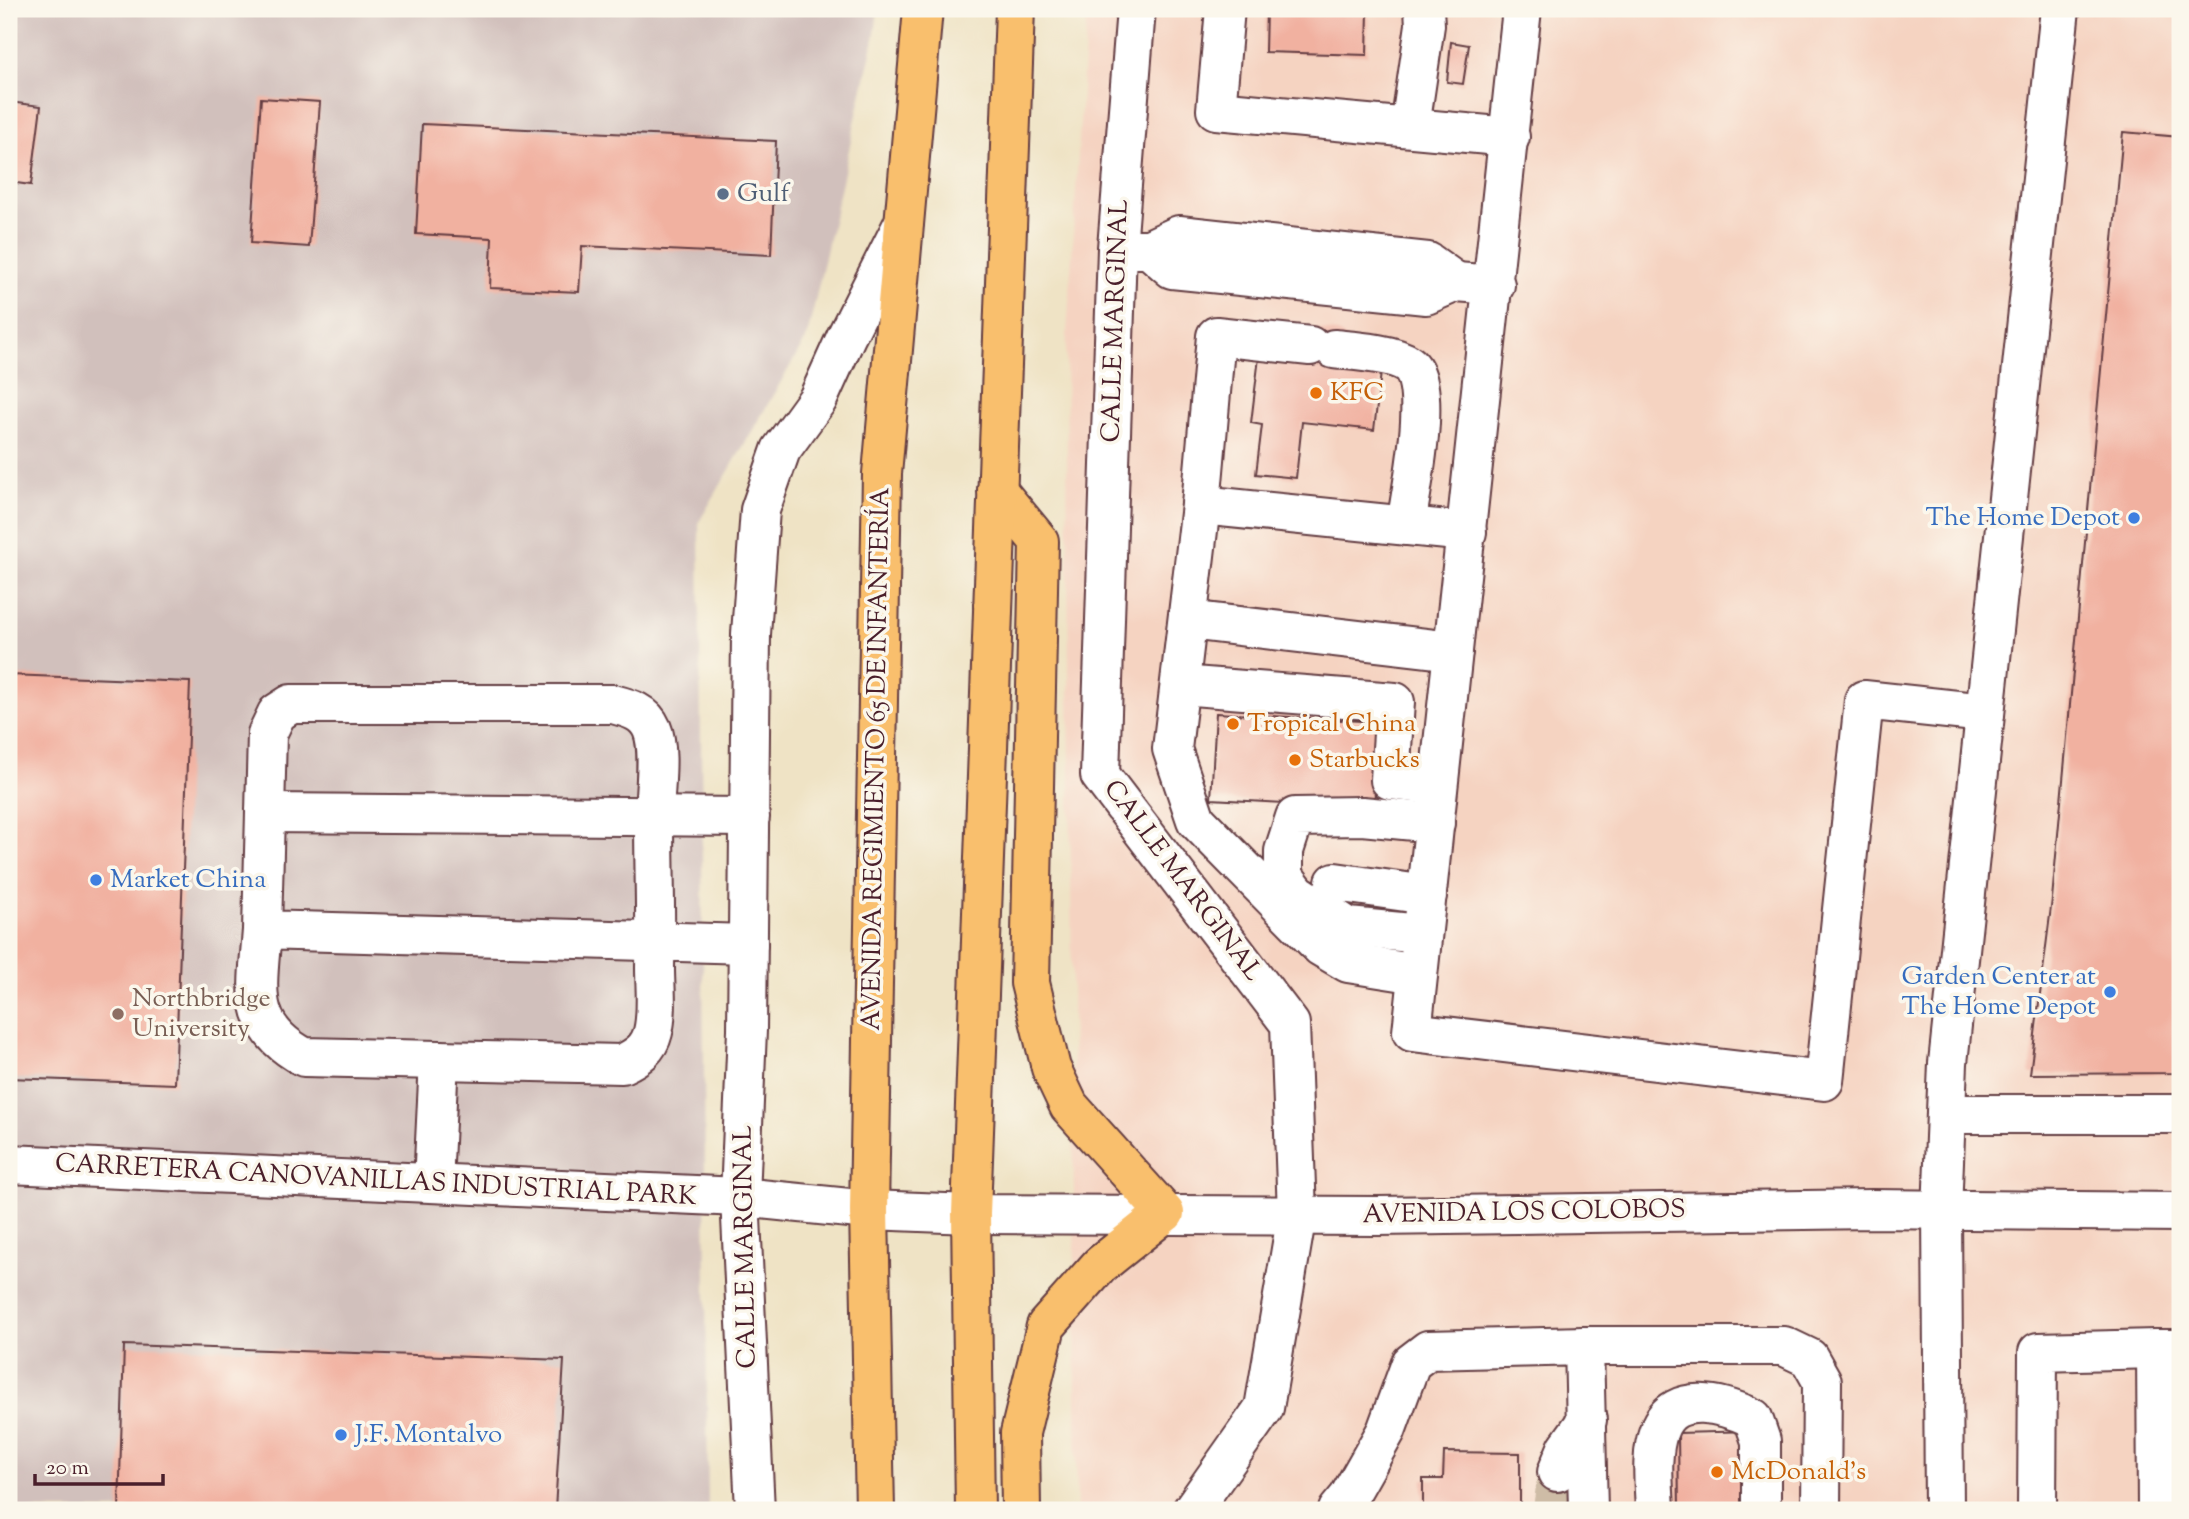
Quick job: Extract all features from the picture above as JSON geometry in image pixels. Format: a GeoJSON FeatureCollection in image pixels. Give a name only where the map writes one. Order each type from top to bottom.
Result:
{"type":"FeatureCollection","features":[{"type":"Feature","properties":{"kind":"main road","name":"AVENIDA REGIMIENTO 65 DE INFANTERÍA"},"geometry":{"type":"LineString","coordinates":[[875,1510],[869,1210],[882,474],[923,9]]}},
{"type":"Feature","properties":{"kind":"main road"},"geometry":{"type":"LineString","coordinates":[[975,1510],[971,1214],[1015,9]]}},
{"type":"Feature","properties":{"kind":"main road"},"geometry":{"type":"LineString","coordinates":[[997,490],[1039,541],[1030,984],[1051,1068],[1069,1106],[1164,1213],[1100,1265],[1046,1326],[1020,1433],[1021,1510]]}},
{"type":"Feature","properties":{"kind":"street","name":"CALLE MARGINAL"},"geometry":{"type":"LineString","coordinates":[[1136,9],[1133,249],[1100,775],[1290,1024],[1297,1214],[1264,1408],[1192,1510]]}},
{"type":"Feature","properties":{"kind":"street"},"geometry":{"type":"LineString","coordinates":[[1225,9],[1216,110],[1510,137]]}},
{"type":"Feature","properties":{"kind":"street"},"geometry":{"type":"LineString","coordinates":[[1410,127],[1425,25],[1423,9]]}},
{"type":"Feature","properties":{"kind":"street"},"geometry":{"type":"LineString","coordinates":[[1522,9],[1495,285],[1412,1032],[1824,1081],[1864,700],[1985,713]]}},
{"type":"Feature","properties":{"kind":"street"},"geometry":{"type":"LineString","coordinates":[[1944,1510],[1942,1211],[1948,1063],[2060,9]]}},
{"type":"Feature","properties":{"kind":"street","name":"CALLE MARGINAL"},"geometry":{"type":"LineString","coordinates":[[755,1510],[740,1197],[748,944],[751,634],[760,510],[781,450],[818,399],[904,221]]}},
{"type":"Feature","properties":{"kind":"street"},"geometry":{"type":"LineString","coordinates":[[1133,249],[1172,269],[1426,295],[1456,282],[1495,285]]}},
{"type":"Feature","properties":{"kind":"street"},"geometry":{"type":"LineString","coordinates":[[1406,526],[1421,402],[1419,378],[1408,363],[1371,353],[1216,336],[1201,505],[1171,749],[1196,820],[1321,947],[1348,963],[1418,974]]}},
{"type":"Feature","properties":{"kind":"street"},"geometry":{"type":"LineString","coordinates":[[1201,505],[1467,532]]}},
{"type":"Feature","properties":{"kind":"street"},"geometry":{"type":"LineString","coordinates":[[1188,620],[1453,651]]}},
{"type":"Feature","properties":{"kind":"street"},"geometry":{"type":"LineString","coordinates":[[1180,685],[1395,702],[1390,780],[1437,805]]}},
{"type":"Feature","properties":{"kind":"street"},"geometry":{"type":"LineString","coordinates":[[291,704],[613,704],[635,710],[652,729],[655,739],[654,816],[653,1033],[647,1048],[636,1058],[622,1065],[304,1057],[285,1047],[266,1029],[258,990],[267,734],[277,713],[291,704]]}},
{"type":"Feature","properties":{"kind":"street"},"geometry":{"type":"LineString","coordinates":[[1422,934],[1348,927],[1324,913],[1297,893],[1284,876],[1284,851],[1295,817],[1362,816],[1437,805]]}},
{"type":"Feature","properties":{"kind":"street"},"geometry":{"type":"LineString","coordinates":[[265,813],[750,817]]}},
{"type":"Feature","properties":{"kind":"street"},"geometry":{"type":"LineString","coordinates":[[1335,883],[1427,895]]}},
{"type":"Feature","properties":{"kind":"street"},"geometry":{"type":"LineString","coordinates":[[262,930],[748,944]]}},
{"type":"Feature","properties":{"kind":"street"},"geometry":{"type":"LineString","coordinates":[[433,1183],[439,1060]]}},
{"type":"Feature","properties":{"kind":"street"},"geometry":{"type":"LineString","coordinates":[[1946,1114],[2180,1114]]}},
{"type":"Feature","properties":{"kind":"street","name":"CARRETERA CANOVANILLAS INDUSTRIAL PARK"},"geometry":{"type":"LineString","coordinates":[[9,1164],[740,1197],[869,1210]]}},
{"type":"Feature","properties":{"kind":"street","name":"AVENIDA LOS COLOBOS"},"geometry":{"type":"LineString","coordinates":[[869,1210],[971,1214],[1942,1211],[2180,1213]]}},
{"type":"Feature","properties":{"kind":"street"},"geometry":{"type":"LineString","coordinates":[[1584,1346],[1588,1510]]}},
{"type":"Feature","properties":{"kind":"street"},"geometry":{"type":"LineString","coordinates":[[1338,1510],[1348,1499],[1386,1431],[1411,1363],[1427,1350],[1584,1346],[1784,1346],[1809,1357],[1822,1381],[1821,1510]]}},
{"type":"Feature","properties":{"kind":"street"},"geometry":{"type":"LineString","coordinates":[[2037,1510],[2039,1353],[2168,1349],[2157,1510]]}},
{"type":"Feature","properties":{"kind":"street"},"geometry":{"type":"LineString","coordinates":[[1655,1510],[1654,1461],[1659,1428],[1675,1409],[1697,1402],[1726,1406],[1753,1418],[1761,1441],[1761,1510]]}},
{"type":"Feature","properties":{"kind":"street"},"geometry":{"type":"LineString","coordinates":[[1557,1472],[1567,1448],[1587,1419]]}},
{"type":"Feature","properties":{"kind":"shaded area"},"geometry":{"type":"Polygon","coordinates":[[[9,9],[878,9],[875,34],[807,337],[699,522],[708,1510],[9,1510],[9,9]]]}},
{"type":"Feature","properties":{"kind":"shaded area"},"geometry":{"type":"Polygon","coordinates":[[[1087,9],[2180,9],[2180,1510],[1077,1510],[1066,352],[1087,9]]]}},
{"type":"Feature","properties":{"kind":"building"},"geometry":{"type":"Polygon","coordinates":[[[1266,9],[1368,9],[1367,55],[1265,52],[1266,9]]]}},
{"type":"Feature","properties":{"kind":"building"},"geometry":{"type":"Polygon","coordinates":[[[1451,42],[1469,45],[1463,84],[1447,82],[1451,42]]]}},
{"type":"Feature","properties":{"kind":"building"},"geometry":{"type":"Polygon","coordinates":[[[261,98],[320,102],[309,247],[251,243],[261,98]]]}},
{"type":"Feature","properties":{"kind":"building"},"geometry":{"type":"Polygon","coordinates":[[[9,102],[41,106],[31,185],[9,182],[9,102]]]}},
{"type":"Feature","properties":{"kind":"building"},"geometry":{"type":"Polygon","coordinates":[[[422,124],[776,141],[771,255],[582,246],[579,292],[490,288],[492,238],[416,234],[422,124]]]}},
{"type":"Feature","properties":{"kind":"building","name":"The Home Depot"},"geometry":{"type":"Polygon","coordinates":[[[2123,132],[2180,137],[2180,1073],[2030,1074],[2052,899],[2123,132]]]}},
{"type":"Feature","properties":{"kind":"building","name":"KFC"},"geometry":{"type":"Polygon","coordinates":[[[1312,329],[1336,332],[1382,364],[1374,430],[1302,422],[1296,478],[1256,474],[1262,425],[1251,423],[1260,349],[1312,329]]]}},
{"type":"Feature","properties":{"kind":"building","name":"Market China"},"geometry":{"type":"Polygon","coordinates":[[[9,675],[190,682],[175,1084],[9,1078],[9,675]]]}},
{"type":"Feature","properties":{"kind":"building","name":"Starbucks"},"geometry":{"type":"Polygon","coordinates":[[[1216,713],[1379,722],[1374,808],[1211,799],[1216,713]]]}},
{"type":"Feature","properties":{"kind":"building","name":"J.F. Montalvo"},"geometry":{"type":"Polygon","coordinates":[[[124,1345],[564,1360],[555,1510],[119,1510],[124,1345]]]}},
{"type":"Feature","properties":{"kind":"building","name":"McDonald's"},"geometry":{"type":"Polygon","coordinates":[[[1755,1431],[1756,1510],[1679,1510],[1678,1433],[1755,1431]]]}},
{"type":"Feature","properties":{"kind":"building"},"geometry":{"type":"Polygon","coordinates":[[[1444,1452],[1520,1453],[1520,1510],[1423,1510],[1423,1479],[1443,1479],[1444,1452]]]}},
{"type":"Feature","properties":{"kind":"tunnel"},"geometry":{"type":"LineString","coordinates":[[1552,1510],[1557,1472]]}},
{"type":"Feature","properties":{"kind":"place","name":"Gulf"},"geometry":{"type":"Point","coordinates":[723,194]}},
{"type":"Feature","properties":{"kind":"place","name":"KFC"},"geometry":{"type":"Point","coordinates":[1316,393]}},
{"type":"Feature","properties":{"kind":"place","name":"The Home Depot"},"geometry":{"type":"Point","coordinates":[2134,518]}},
{"type":"Feature","properties":{"kind":"place","name":"Tropical China"},"geometry":{"type":"Point","coordinates":[1233,724]}},
{"type":"Feature","properties":{"kind":"place","name":"Starbucks"},"geometry":{"type":"Point","coordinates":[1295,760]}},
{"type":"Feature","properties":{"kind":"place","name":"Market China"},"geometry":{"type":"Point","coordinates":[96,880]}},
{"type":"Feature","properties":{"kind":"place","name":"Garden Center at The Home Depot"},"geometry":{"type":"Point","coordinates":[2110,992]}},
{"type":"Feature","properties":{"kind":"place","name":"Northbridge University"},"geometry":{"type":"Point","coordinates":[118,1014]}},
{"type":"Feature","properties":{"kind":"place","name":"J.F. Montalvo"},"geometry":{"type":"Point","coordinates":[341,1435]}},
{"type":"Feature","properties":{"kind":"place","name":"McDonald's"},"geometry":{"type":"Point","coordinates":[1717,1472]}}]}
